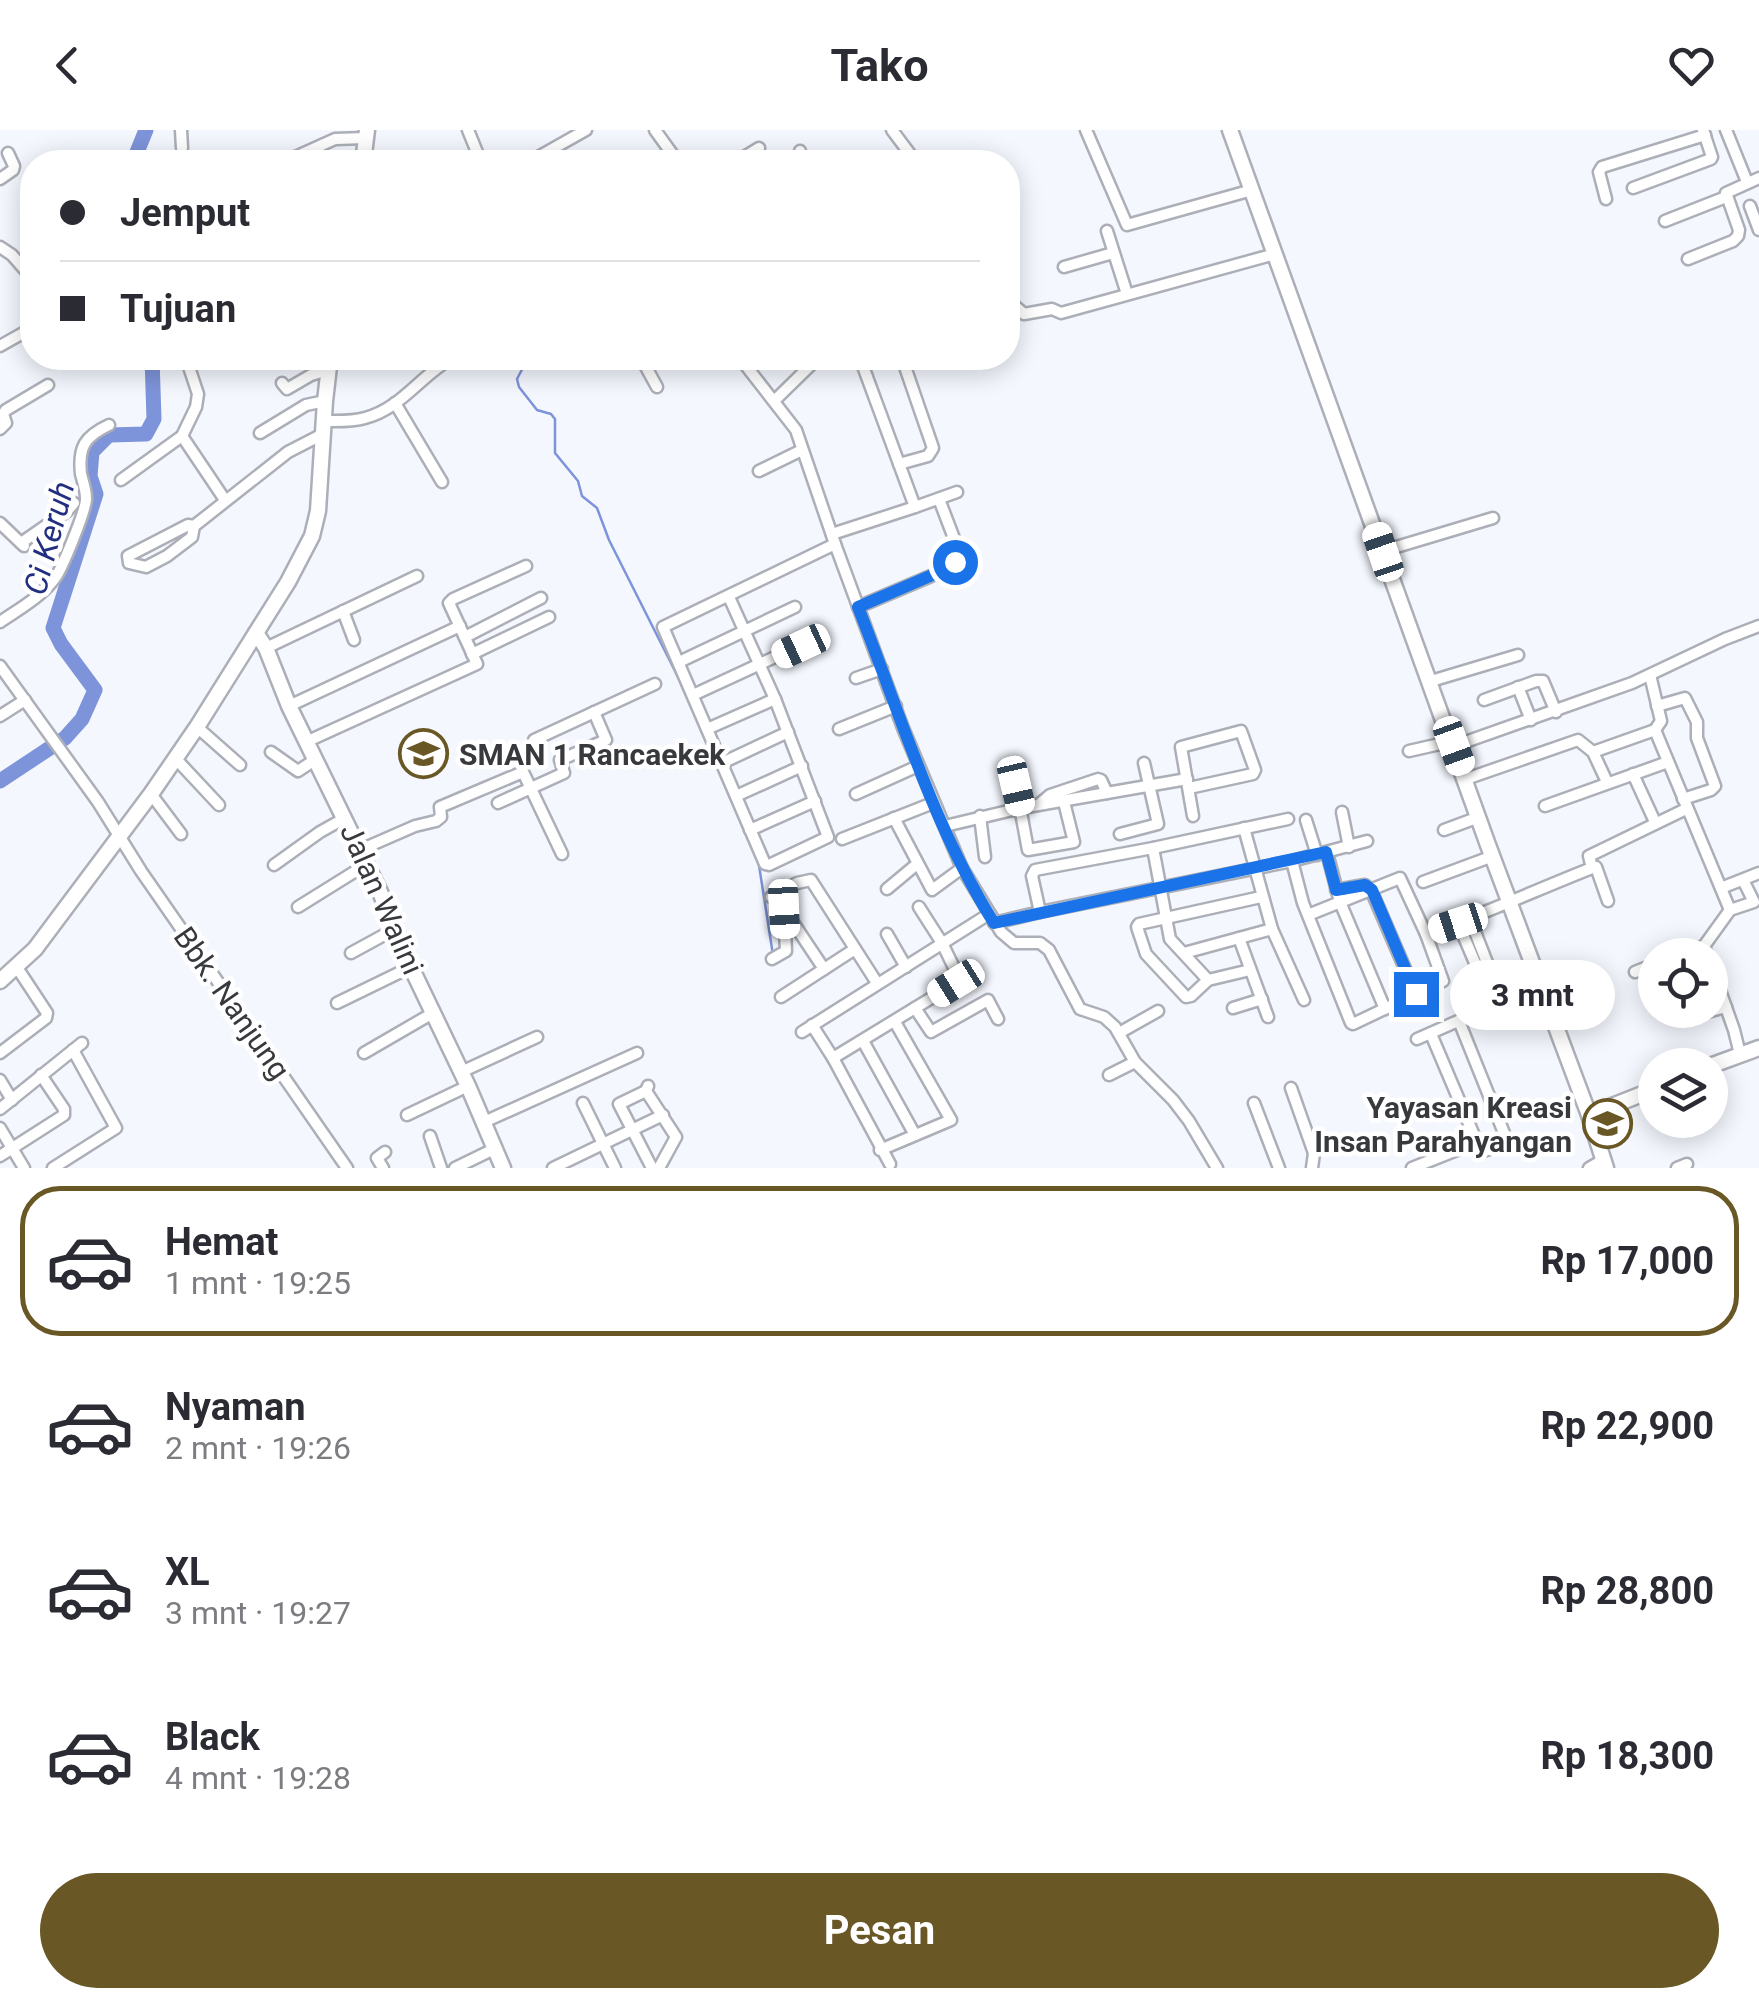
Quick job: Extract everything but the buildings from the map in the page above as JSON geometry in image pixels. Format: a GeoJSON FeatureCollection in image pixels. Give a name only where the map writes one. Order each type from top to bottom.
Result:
{"type":"FeatureCollection","features":[{"type":"Feature","properties":{"kind":"street"},"geometry":{"type":"LineString","coordinates":[[181,130],[182,148]]}},
{"type":"Feature","properties":{"kind":"street"},"geometry":{"type":"LineString","coordinates":[[551,150],[586,130]]}},
{"type":"Feature","properties":{"kind":"street"},"geometry":{"type":"LineString","coordinates":[[1086,130],[1127,225],[1252,190]]}},
{"type":"Feature","properties":{"kind":"street"},"geometry":{"type":"LineString","coordinates":[[1230,130],[1589,1115],[1604,1164],[1588,1168]]}},
{"type":"Feature","properties":{"kind":"street"},"geometry":{"type":"LineString","coordinates":[[1688,260],[1738,236],[1726,197],[1728,190],[1753,180],[1726,130]]}},
{"type":"Feature","properties":{"kind":"street"},"geometry":{"type":"LineString","coordinates":[[1606,199],[1598,172],[1602,167],[1704,133],[1712,157],[1708,161],[1633,188]]}},
{"type":"Feature","properties":{"kind":"street"},"geometry":{"type":"LineString","coordinates":[[311,150],[335,139],[366,134]]}},
{"type":"Feature","properties":{"kind":"street"},"geometry":{"type":"LineString","coordinates":[[0,180],[14,170],[8,153]]}},
{"type":"Feature","properties":{"kind":"street"},"geometry":{"type":"LineString","coordinates":[[1664,221],[1726,197]]}},
{"type":"Feature","properties":{"kind":"street"},"geometry":{"type":"LineString","coordinates":[[1750,206],[1759,230]]}},
{"type":"Feature","properties":{"kind":"street"},"geometry":{"type":"LineString","coordinates":[[1107,231],[1127,294]]}},
{"type":"Feature","properties":{"kind":"street"},"geometry":{"type":"LineString","coordinates":[[0,247],[20,264]]}},
{"type":"Feature","properties":{"kind":"street"},"geometry":{"type":"LineString","coordinates":[[1064,267],[1113,253]]}},
{"type":"Feature","properties":{"kind":"street"},"geometry":{"type":"LineString","coordinates":[[1020,311],[1052,309],[1061,313],[1274,254]]}},
{"type":"Feature","properties":{"kind":"street"},"geometry":{"type":"LineString","coordinates":[[120,480],[182,436],[198,394],[190,370]]}},
{"type":"Feature","properties":{"kind":"street"},"geometry":{"type":"LineString","coordinates":[[282,383],[288,388],[319,370]]}},
{"type":"Feature","properties":{"kind":"street"},"geometry":{"type":"LineString","coordinates":[[0,981],[35,949],[151,794],[288,582],[312,536],[318,511],[328,370]]}},
{"type":"Feature","properties":{"kind":"street"},"geometry":{"type":"LineString","coordinates":[[194,526],[188,525],[128,556],[129,563],[149,566],[192,536],[194,526],[288,452],[323,428],[365,418],[396,402],[433,370]]}},
{"type":"Feature","properties":{"kind":"street"},"geometry":{"type":"LineString","coordinates":[[647,370],[656,387]]}},
{"type":"Feature","properties":{"kind":"street"},"geometry":{"type":"LineString","coordinates":[[750,370],[796,430],[918,766],[962,868],[1000,932],[1014,943],[1044,946],[1080,1009],[1104,1017],[1120,1033],[1135,1062],[1181,1110],[1217,1168]]}},
{"type":"Feature","properties":{"kind":"street"},"geometry":{"type":"LineString","coordinates":[[774,400],[805,370]]}},
{"type":"Feature","properties":{"kind":"street"},"geometry":{"type":"LineString","coordinates":[[864,370],[915,507]]}},
{"type":"Feature","properties":{"kind":"street"},"geometry":{"type":"LineString","coordinates":[[899,464],[928,456],[933,448],[906,370]]}},
{"type":"Feature","properties":{"kind":"street"},"geometry":{"type":"LineString","coordinates":[[0,429],[6,423],[6,410],[48,385]]}},
{"type":"Feature","properties":{"kind":"street"},"geometry":{"type":"LineString","coordinates":[[260,433],[306,405],[324,400]]}},
{"type":"Feature","properties":{"kind":"street"},"geometry":{"type":"LineString","coordinates":[[396,402],[442,482]]}},
{"type":"Feature","properties":{"kind":"street"},"geometry":{"type":"LineString","coordinates":[[0,622],[56,577],[86,502],[81,472],[85,441],[108,425]]}},
{"type":"Feature","properties":{"kind":"street"},"geometry":{"type":"LineString","coordinates":[[182,436],[224,500]]}},
{"type":"Feature","properties":{"kind":"street"},"geometry":{"type":"LineString","coordinates":[[759,471],[802,450]]}},
{"type":"Feature","properties":{"kind":"street"},"geometry":{"type":"LineString","coordinates":[[729,597],[775,699],[827,834],[826,839],[766,865],[663,630],[665,626],[729,597],[833,539],[956,492]]}},
{"type":"Feature","properties":{"kind":"street"},"geometry":{"type":"LineString","coordinates":[[939,500],[955,541]]}},
{"type":"Feature","properties":{"kind":"street"},"geometry":{"type":"LineString","coordinates":[[11,511],[0,522],[22,545],[71,507],[78,521]]}},
{"type":"Feature","properties":{"kind":"street"},"geometry":{"type":"LineString","coordinates":[[1383,552],[1493,518]]}},
{"type":"Feature","properties":{"kind":"street"},"geometry":{"type":"LineString","coordinates":[[858,607],[955,562]]}},
{"type":"Feature","properties":{"kind":"street"},"geometry":{"type":"LineString","coordinates":[[308,741],[476,664],[450,601],[526,566]]}},
{"type":"Feature","properties":{"kind":"street"},"geometry":{"type":"LineString","coordinates":[[266,648],[417,576]]}},
{"type":"Feature","properties":{"kind":"street"},"geometry":{"type":"LineString","coordinates":[[290,706],[540,598]]}},
{"type":"Feature","properties":{"kind":"street"},"geometry":{"type":"LineString","coordinates":[[679,662],[794,607]]}},
{"type":"Feature","properties":{"kind":"street"},"geometry":{"type":"LineString","coordinates":[[343,611],[354,640]]}},
{"type":"Feature","properties":{"kind":"street"},"geometry":{"type":"LineString","coordinates":[[472,654],[549,617]]}},
{"type":"Feature","properties":{"kind":"street"},"geometry":{"type":"LineString","coordinates":[[1409,750],[1454,744],[1556,712],[1759,626]]}},
{"type":"Feature","properties":{"kind":"street","name":"Jalan Walini"},"geometry":{"type":"LineString","coordinates":[[256,632],[363,857],[503,1168]]}},
{"type":"Feature","properties":{"kind":"street"},"geometry":{"type":"LineString","coordinates":[[693,695],[801,646]]}},
{"type":"Feature","properties":{"kind":"street"},"geometry":{"type":"LineString","coordinates":[[1430,681],[1518,654]]}},
{"type":"Feature","properties":{"kind":"street","name":"Bbk. Nanjung"},"geometry":{"type":"LineString","coordinates":[[0,666],[98,802],[118,837],[346,1168]]}},
{"type":"Feature","properties":{"kind":"street"},"geometry":{"type":"LineString","coordinates":[[856,678],[882,668]]}},
{"type":"Feature","properties":{"kind":"street"},"geometry":{"type":"LineString","coordinates":[[1593,752],[1655,730],[1661,720],[1650,675]]}},
{"type":"Feature","properties":{"kind":"street"},"geometry":{"type":"LineString","coordinates":[[1484,700],[1543,681],[1556,712]]}},
{"type":"Feature","properties":{"kind":"street"},"geometry":{"type":"LineString","coordinates":[[534,740],[655,684]]}},
{"type":"Feature","properties":{"kind":"street"},"geometry":{"type":"LineString","coordinates":[[1518,687],[1531,720]]}},
{"type":"Feature","properties":{"kind":"street"},"geometry":{"type":"LineString","coordinates":[[1592,868],[1591,854],[1715,786],[1685,698],[1657,706]]}},
{"type":"Feature","properties":{"kind":"street"},"geometry":{"type":"LineString","coordinates":[[707,729],[775,699]]}},
{"type":"Feature","properties":{"kind":"street"},"geometry":{"type":"LineString","coordinates":[[0,716],[25,700]]}},
{"type":"Feature","properties":{"kind":"street"},"geometry":{"type":"LineString","coordinates":[[839,728],[896,706]]}},
{"type":"Feature","properties":{"kind":"street"},"geometry":{"type":"LineString","coordinates":[[498,803],[564,773],[560,760],[606,740],[594,712]]}},
{"type":"Feature","properties":{"kind":"street"},"geometry":{"type":"LineString","coordinates":[[197,727],[240,765]]}},
{"type":"Feature","properties":{"kind":"street"},"geometry":{"type":"LineString","coordinates":[[1655,730],[1730,910]]}},
{"type":"Feature","properties":{"kind":"street"},"geometry":{"type":"LineString","coordinates":[[945,826],[1037,805],[1150,786],[1188,783],[1254,774],[1241,731],[1180,749],[1188,783],[1193,816]]}},
{"type":"Feature","properties":{"kind":"street"},"geometry":{"type":"LineString","coordinates":[[722,763],[788,732]]}},
{"type":"Feature","properties":{"kind":"street"},"geometry":{"type":"LineString","coordinates":[[1466,779],[1573,740],[1593,752],[1607,782]]}},
{"type":"Feature","properties":{"kind":"street"},"geometry":{"type":"LineString","coordinates":[[271,752],[298,771],[316,759]]}},
{"type":"Feature","properties":{"kind":"street"},"geometry":{"type":"LineString","coordinates":[[176,759],[219,805]]}},
{"type":"Feature","properties":{"kind":"street"},"geometry":{"type":"LineString","coordinates":[[1120,834],[1158,824],[1144,762]]}},
{"type":"Feature","properties":{"kind":"street"},"geometry":{"type":"LineString","coordinates":[[1545,806],[1668,762]]}},
{"type":"Feature","properties":{"kind":"street"},"geometry":{"type":"LineString","coordinates":[[736,796],[802,766]]}},
{"type":"Feature","properties":{"kind":"street"},"geometry":{"type":"LineString","coordinates":[[856,794],[918,766]]}},
{"type":"Feature","properties":{"kind":"street"},"geometry":{"type":"LineString","coordinates":[[298,907],[363,857],[415,826],[441,818],[440,807],[523,772],[562,854]]}},
{"type":"Feature","properties":{"kind":"street"},"geometry":{"type":"LineString","coordinates":[[1632,774],[1655,822]]}},
{"type":"Feature","properties":{"kind":"street"},"geometry":{"type":"LineString","coordinates":[[1037,805],[1050,795],[1098,779],[1107,794]]}},
{"type":"Feature","properties":{"kind":"street"},"geometry":{"type":"LineString","coordinates":[[1016,786],[1030,851],[1074,842],[1064,802]]}},
{"type":"Feature","properties":{"kind":"street"},"geometry":{"type":"LineString","coordinates":[[151,794],[181,834]]}},
{"type":"Feature","properties":{"kind":"street"},"geometry":{"type":"LineString","coordinates":[[750,830],[815,801]]}},
{"type":"Feature","properties":{"kind":"street"},"geometry":{"type":"LineString","coordinates":[[842,839],[933,803]]}},
{"type":"Feature","properties":{"kind":"street"},"geometry":{"type":"LineString","coordinates":[[1342,812],[1349,846]]}},
{"type":"Feature","properties":{"kind":"street"},"geometry":{"type":"LineString","coordinates":[[980,816],[985,858]]}},
{"type":"Feature","properties":{"kind":"street"},"geometry":{"type":"LineString","coordinates":[[1444,830],[1479,817]]}},
{"type":"Feature","properties":{"kind":"street"},"geometry":{"type":"LineString","coordinates":[[274,865],[345,818]]}},
{"type":"Feature","properties":{"kind":"street"},"geometry":{"type":"LineString","coordinates":[[894,818],[932,890],[962,868]]}},
{"type":"Feature","properties":{"kind":"street"},"geometry":{"type":"LineString","coordinates":[[1040,912],[1034,870],[1288,819]]}},
{"type":"Feature","properties":{"kind":"street"},"geometry":{"type":"LineString","coordinates":[[1306,820],[1385,1009]]}},
{"type":"Feature","properties":{"kind":"street"},"geometry":{"type":"LineString","coordinates":[[1244,828],[1272,929],[1304,1000]]}},
{"type":"Feature","properties":{"kind":"street"},"geometry":{"type":"LineString","coordinates":[[890,1164],[833,1058],[807,1028],[942,943],[992,918],[1040,912],[1292,861],[1367,841]]}},
{"type":"Feature","properties":{"kind":"street"},"geometry":{"type":"LineString","coordinates":[[1153,848],[1170,938],[1208,980]]}},
{"type":"Feature","properties":{"kind":"street"},"geometry":{"type":"LineString","coordinates":[[1423,882],[1493,856]]}},
{"type":"Feature","properties":{"kind":"street"},"geometry":{"type":"LineString","coordinates":[[1292,861],[1299,891],[1353,1024],[1444,981],[1400,878],[1372,890]]}},
{"type":"Feature","properties":{"kind":"street"},"geometry":{"type":"LineString","coordinates":[[888,889],[917,864]]}},
{"type":"Feature","properties":{"kind":"street"},"geometry":{"type":"LineString","coordinates":[[1426,934],[1596,867],[1608,902]]}},
{"type":"Feature","properties":{"kind":"street"},"geometry":{"type":"LineString","coordinates":[[1721,888],[1759,873]]}},
{"type":"Feature","properties":{"kind":"street"},"geometry":{"type":"LineString","coordinates":[[771,897],[810,880],[876,983]]}},
{"type":"Feature","properties":{"kind":"street"},"geometry":{"type":"LineString","coordinates":[[1713,938],[1730,910],[1756,901],[1744,880]]}},
{"type":"Feature","properties":{"kind":"street"},"geometry":{"type":"LineString","coordinates":[[1308,915],[1365,885],[1372,890],[1416,994]]}},
{"type":"Feature","properties":{"kind":"street"},"geometry":{"type":"LineString","coordinates":[[784,890],[786,951]]}},
{"type":"Feature","properties":{"kind":"street"},"geometry":{"type":"LineString","coordinates":[[1250,970],[1208,980],[1186,998],[1146,954],[1137,931],[1138,925],[1262,897]]}},
{"type":"Feature","properties":{"kind":"street"},"geometry":{"type":"LineString","coordinates":[[833,1058],[960,978],[919,907]]}},
{"type":"Feature","properties":{"kind":"street"},"geometry":{"type":"LineString","coordinates":[[784,909],[824,970]]}},
{"type":"Feature","properties":{"kind":"street"},"geometry":{"type":"LineString","coordinates":[[1470,919],[1497,1003]]}},
{"type":"Feature","properties":{"kind":"street"},"geometry":{"type":"LineString","coordinates":[[1458,923],[1497,1003]]}},
{"type":"Feature","properties":{"kind":"street"},"geometry":{"type":"LineString","coordinates":[[351,953],[395,929]]}},
{"type":"Feature","properties":{"kind":"street"},"geometry":{"type":"LineString","coordinates":[[1184,953],[1272,929]]}},
{"type":"Feature","properties":{"kind":"street"},"geometry":{"type":"LineString","coordinates":[[887,934],[906,966]]}},
{"type":"Feature","properties":{"kind":"street"},"geometry":{"type":"LineString","coordinates":[[1239,938],[1268,1017]]}},
{"type":"Feature","properties":{"kind":"street"},"geometry":{"type":"LineString","coordinates":[[772,959],[804,939]]}},
{"type":"Feature","properties":{"kind":"street"},"geometry":{"type":"LineString","coordinates":[[781,997],[855,949]]}},
{"type":"Feature","properties":{"kind":"street"},"geometry":{"type":"LineString","coordinates":[[0,1053],[46,1018],[47,1013],[16,966]]}},
{"type":"Feature","properties":{"kind":"street"},"geometry":{"type":"LineString","coordinates":[[337,1003],[410,967]]}},
{"type":"Feature","properties":{"kind":"street"},"geometry":{"type":"LineString","coordinates":[[1417,1039],[1540,985]]}},
{"type":"Feature","properties":{"kind":"street"},"geometry":{"type":"LineString","coordinates":[[1233,1008],[1262,999]]}},
{"type":"Feature","properties":{"kind":"street"},"geometry":{"type":"LineString","coordinates":[[915,1008],[931,1032],[988,1000],[998,1018]]}},
{"type":"Feature","properties":{"kind":"street"},"geometry":{"type":"LineString","coordinates":[[1120,1033],[1158,1011]]}},
{"type":"Feature","properties":{"kind":"street"},"geometry":{"type":"LineString","coordinates":[[364,1053],[433,1013]]}},
{"type":"Feature","properties":{"kind":"street"},"geometry":{"type":"LineString","coordinates":[[1728,1014],[1740,1054]]}},
{"type":"Feature","properties":{"kind":"street"},"geometry":{"type":"LineString","coordinates":[[880,1150],[951,1119],[894,1022]]}},
{"type":"Feature","properties":{"kind":"street"},"geometry":{"type":"LineString","coordinates":[[1412,1168],[1480,1147],[1508,1143],[1459,1022]]}},
{"type":"Feature","properties":{"kind":"street"},"geometry":{"type":"LineString","coordinates":[[1431,1034],[1480,1147]]}},
{"type":"Feature","properties":{"kind":"street"},"geometry":{"type":"LineString","coordinates":[[407,1115],[537,1037]]}},
{"type":"Feature","properties":{"kind":"street"},"geometry":{"type":"LineString","coordinates":[[863,1041],[915,1136]]}},
{"type":"Feature","properties":{"kind":"street"},"geometry":{"type":"LineString","coordinates":[[0,1108],[77,1047],[116,1128],[53,1168]]}},
{"type":"Feature","properties":{"kind":"street"},"geometry":{"type":"LineString","coordinates":[[1728,1059],[1759,1048]]}},
{"type":"Feature","properties":{"kind":"street"},"geometry":{"type":"LineString","coordinates":[[484,1122],[638,1053]]}},
{"type":"Feature","properties":{"kind":"street"},"geometry":{"type":"LineString","coordinates":[[1109,1075],[1135,1062]]}},
{"type":"Feature","properties":{"kind":"street"},"geometry":{"type":"LineString","coordinates":[[0,1156],[65,1112],[41,1075]]}},
{"type":"Feature","properties":{"kind":"street"},"geometry":{"type":"LineString","coordinates":[[0,1080],[12,1100]]}},
{"type":"Feature","properties":{"kind":"street"},"geometry":{"type":"LineString","coordinates":[[647,1088],[664,1115],[676,1140],[655,1168],[619,1104],[647,1088]]}},
{"type":"Feature","properties":{"kind":"street"},"geometry":{"type":"LineString","coordinates":[[1291,1088],[1314,1153],[1312,1168]]}},
{"type":"Feature","properties":{"kind":"street"},"geometry":{"type":"LineString","coordinates":[[1589,1115],[1638,1096]]}},
{"type":"Feature","properties":{"kind":"street"},"geometry":{"type":"LineString","coordinates":[[583,1103],[615,1168]]}},
{"type":"Feature","properties":{"kind":"street"},"geometry":{"type":"LineString","coordinates":[[1254,1104],[1279,1168]]}},
{"type":"Feature","properties":{"kind":"street"},"geometry":{"type":"LineString","coordinates":[[554,1168],[664,1115]]}},
{"type":"Feature","properties":{"kind":"street"},"geometry":{"type":"LineString","coordinates":[[0,1128],[24,1168]]}},
{"type":"Feature","properties":{"kind":"street"},"geometry":{"type":"LineString","coordinates":[[427,1168],[440,1165],[430,1136]]}},
{"type":"Feature","properties":{"kind":"street"},"geometry":{"type":"LineString","coordinates":[[455,1168],[494,1149]]}},
{"type":"Feature","properties":{"kind":"street"},"geometry":{"type":"LineString","coordinates":[[383,1168],[376,1158],[385,1152]]}},
{"type":"Feature","properties":{"kind":"waterway","name":"Ci Keruh"},"geometry":{"type":"LineString","coordinates":[[138,150],[146,130]]}},
{"type":"Feature","properties":{"kind":"waterway","name":"Ci Keruh"},"geometry":{"type":"LineString","coordinates":[[0,781],[65,738],[82,719],[95,690],[53,628],[96,494],[90,476],[92,452],[109,435],[146,434],[154,419],[152,370]]}},
{"type":"Feature","properties":{"kind":"waterway"},"geometry":{"type":"LineString","coordinates":[[522,370],[517,379],[519,387],[537,410],[555,419],[555,453],[578,481],[582,496],[597,508],[715,760]]}},
{"type":"Feature","properties":{"kind":"waterway"},"geometry":{"type":"LineString","coordinates":[[758,859],[773,955]]}},
{"type":"Feature","properties":{"kind":"place","name":"SMAN 1 Rancaekek"},"geometry":{"type":"Point","coordinates":[424,754]}},
{"type":"Feature","properties":{"kind":"place","name":"Yayasan Kreasi Insan Parahyangan"},"geometry":{"type":"Point","coordinates":[1607,1124]}},
{"type":"Feature","properties":{"kind":"route"},"geometry":{"type":"LineString","coordinates":[[955,562],[858,607],[933,803],[962,868],[994,923],[1326,852],[1336,890],[1365,885],[1372,890],[1416,994]]}}]}
